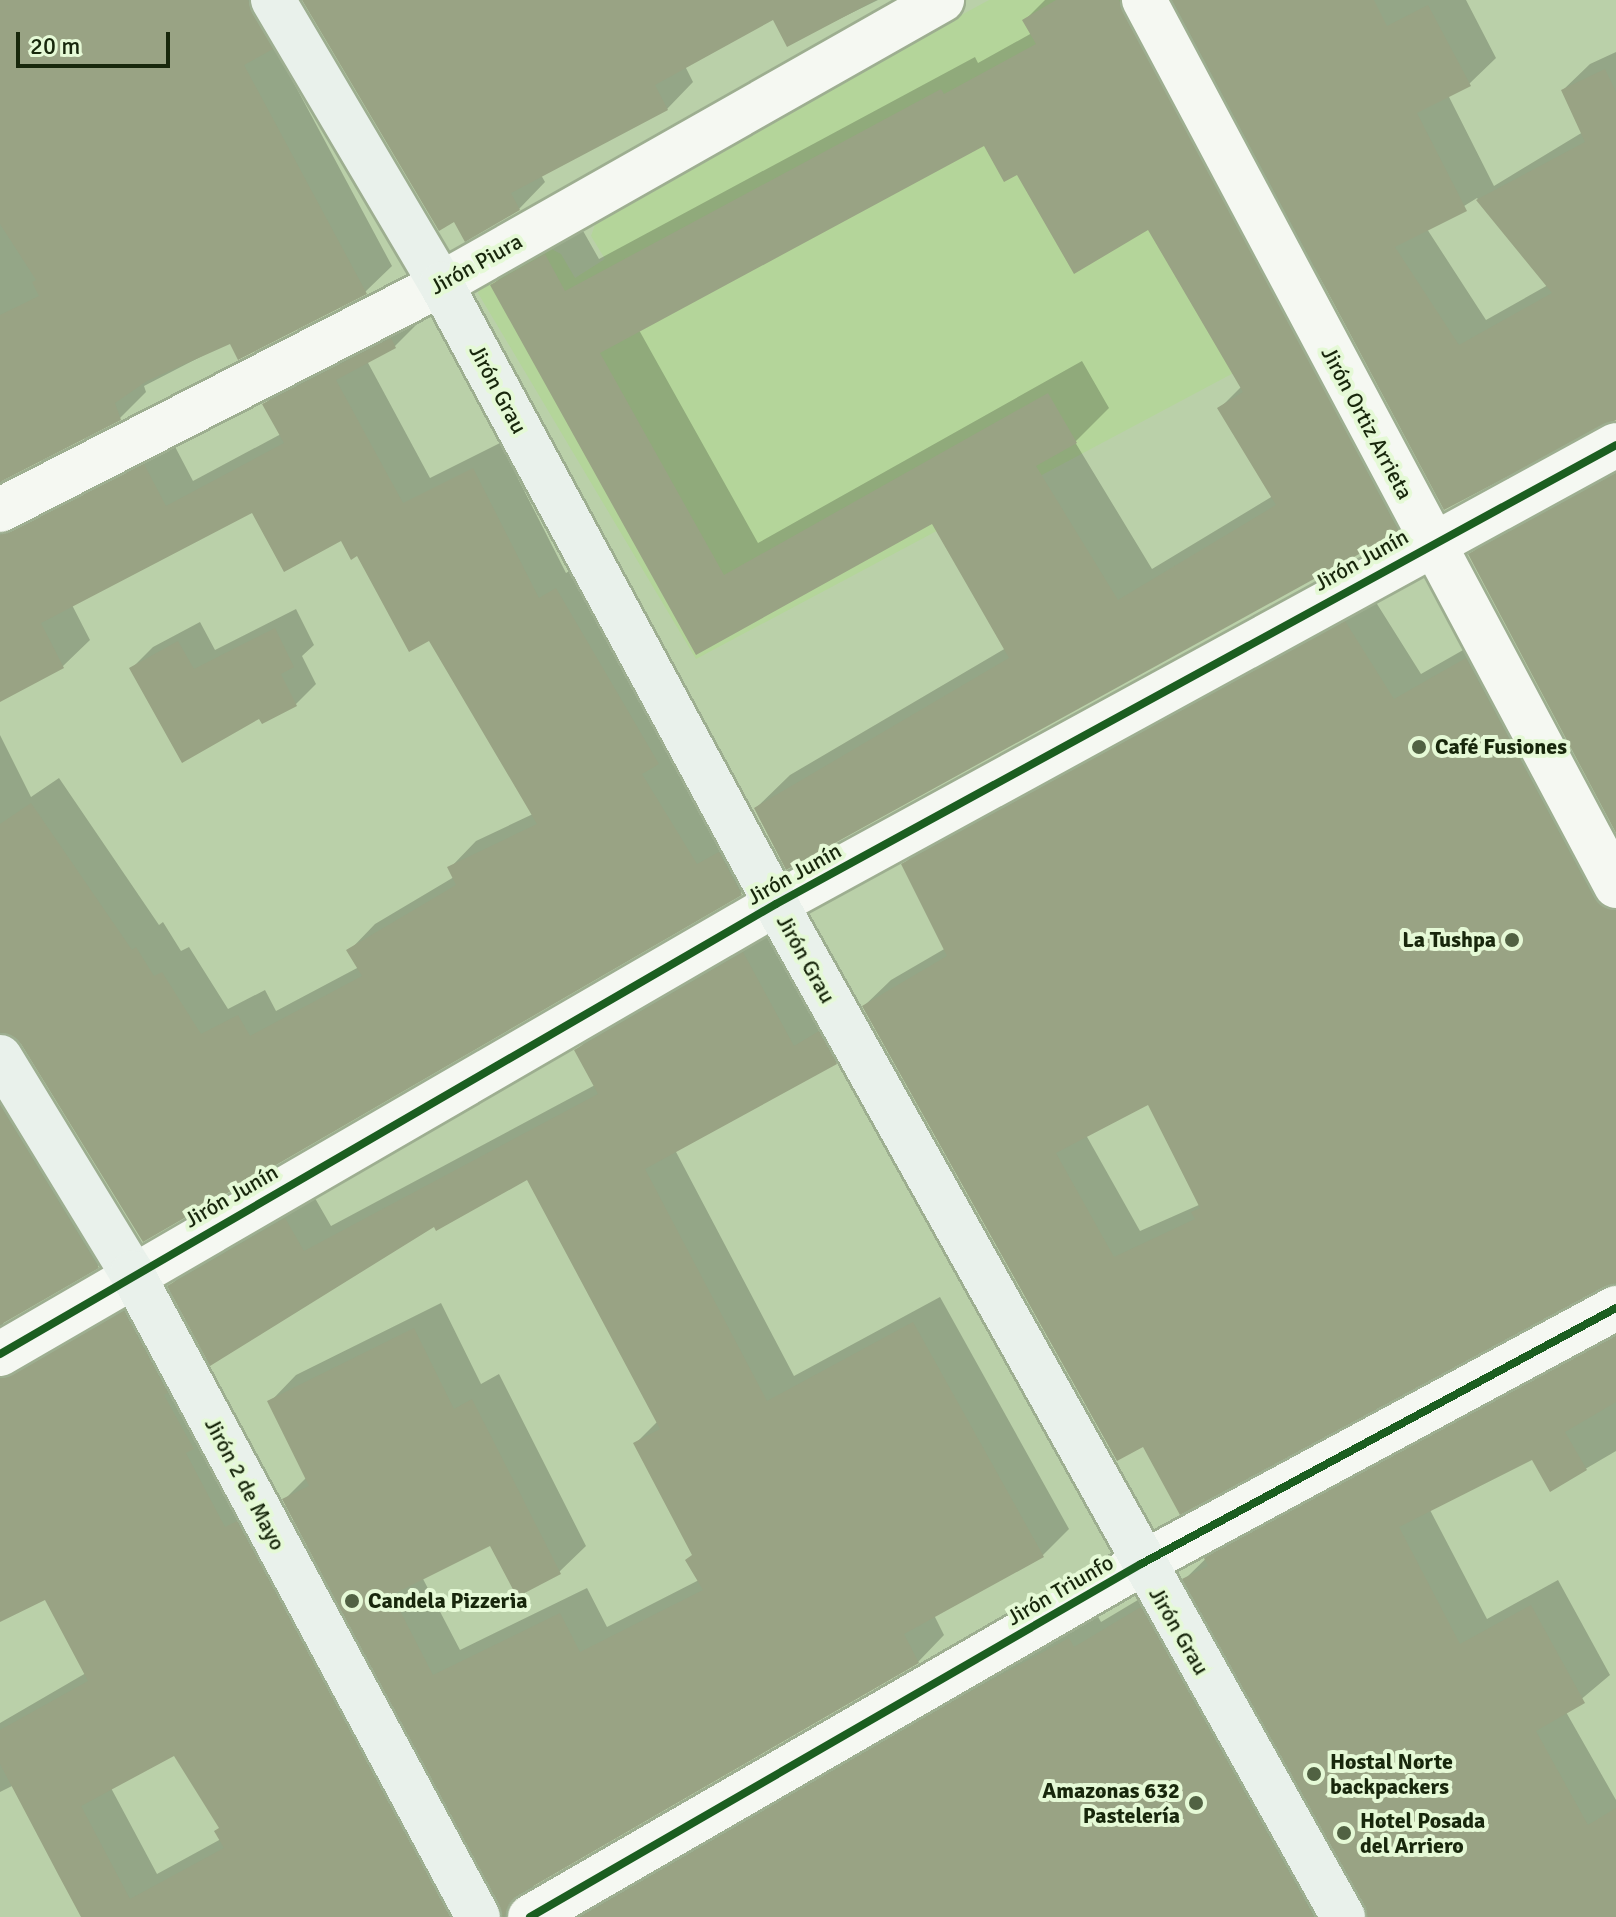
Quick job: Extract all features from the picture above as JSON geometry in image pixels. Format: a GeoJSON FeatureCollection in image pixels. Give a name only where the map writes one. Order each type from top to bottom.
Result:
{"type":"FeatureCollection","features":[{"type":"Feature","properties":{"kind":"main road","name":"Jirón Grau"},"geometry":{"type":"LineString","coordinates":[[273,0],[441,284],[776,904],[1141,1564],[1343,1917]]}},
{"type":"Feature","properties":{"kind":"main road","name":"Jirón 2 de Mayo"},"geometry":{"type":"LineString","coordinates":[[0,1057],[132,1273],[478,1917]]}},
{"type":"Feature","properties":{"kind":"street","name":"Jirón Piura"},"geometry":{"type":"LineString","coordinates":[[0,510],[441,284],[942,0]]}},
{"type":"Feature","properties":{"kind":"street","name":"Jirón Ortiz Arrieta"},"geometry":{"type":"LineString","coordinates":[[1144,0],[1430,542],[1616,886]]}},
{"type":"Feature","properties":{"kind":"street","name":"Jirón Junín"},"geometry":{"type":"LineString","coordinates":[[0,1354],[132,1273],[776,904],[1430,542],[1616,445]]}},
{"type":"Feature","properties":{"kind":"street","name":"Jirón Triunfo"},"geometry":{"type":"LineString","coordinates":[[530,1917],[1141,1564],[1616,1308]]}},
{"type":"Feature","properties":{"kind":"shaded area"},"geometry":{"type":"Polygon","coordinates":[[[989,0],[1126,0],[1294,329],[1290,343],[696,659],[478,293],[486,268],[532,239],[561,254],[575,278],[605,259],[591,236],[600,211],[989,0]]]}},
{"type":"Feature","properties":{"kind":"building"},"geometry":{"type":"Polygon","coordinates":[[[0,0],[248,0],[273,49],[244,65],[367,294],[238,360],[230,344],[147,381],[115,403],[121,420],[0,482],[0,315],[39,296],[32,282],[36,280],[0,224],[0,0]]]}},
{"type":"Feature","properties":{"kind":"building"},"geometry":{"type":"Polygon","coordinates":[[[302,0],[876,0],[787,47],[773,20],[655,85],[668,110],[511,193],[520,210],[465,242],[454,222],[439,231],[302,0]]]}},
{"type":"Feature","properties":{"kind":"building"},"geometry":{"type":"Polygon","coordinates":[[[1056,0],[1119,0],[1399,532],[786,870],[754,808],[1009,658],[932,524],[696,655],[490,285],[545,254],[565,291],[941,89],[944,94],[1036,44],[1022,20],[1056,0]],[[984,146],[600,353],[724,575],[1048,393],[1077,443],[1036,466],[1118,600],[1276,505],[1217,408],[1243,392],[1148,230],[1074,274],[1017,175],[1004,182],[984,146]]]}},
{"type":"Feature","properties":{"kind":"building"},"geometry":{"type":"Polygon","coordinates":[[[1172,0],[1374,0],[1387,26],[1428,5],[1471,86],[1417,113],[1467,211],[1395,247],[1459,345],[1552,293],[1476,200],[1585,142],[1561,90],[1605,69],[1616,92],[1616,420],[1444,510],[1172,0]]]}},
{"type":"Feature","properties":{"kind":"building"},"geometry":{"type":"Polygon","coordinates":[[[391,338],[396,348],[336,380],[403,503],[473,468],[539,598],[556,588],[659,764],[642,774],[697,864],[719,852],[742,895],[143,1242],[21,1044],[0,1032],[0,824],[31,803],[132,950],[136,947],[154,976],[162,972],[201,1034],[238,1015],[250,1036],[362,976],[346,950],[456,885],[447,867],[537,824],[429,641],[409,652],[357,556],[351,560],[341,541],[284,572],[252,513],[41,623],[64,668],[0,702],[0,535],[144,464],[166,506],[284,443],[262,404],[391,338]]]}},
{"type":"Feature","properties":{"kind":"building"},"geometry":{"type":"Polygon","coordinates":[[[1616,473],[1616,833],[1468,554],[1616,473]]]}},
{"type":"Feature","properties":{"kind":"building"},"geometry":{"type":"Polygon","coordinates":[[[1345,621],[1394,699],[1466,658],[1594,898],[1616,911],[1616,1283],[1180,1515],[1143,1447],[1117,1461],[862,1006],[947,956],[901,864],[1345,621]],[[1148,1105],[1056,1153],[1114,1257],[1195,1219],[1191,1212],[1200,1208],[1148,1105]]]}},
{"type":"Feature","properties":{"kind":"building"},"geometry":{"type":"Polygon","coordinates":[[[275,628],[294,667],[281,674],[297,706],[262,724],[259,719],[182,763],[129,668],[178,641],[194,669],[275,628]]]}},
{"type":"Feature","properties":{"kind":"building"},"geometry":{"type":"Polygon","coordinates":[[[743,952],[794,1046],[819,1031],[837,1064],[645,1169],[767,1401],[913,1322],[1044,1557],[904,1634],[919,1663],[518,1895],[503,1917],[282,1499],[309,1486],[267,1401],[414,1328],[454,1409],[472,1399],[561,1574],[517,1597],[490,1546],[392,1595],[433,1675],[560,1613],[580,1652],[703,1590],[685,1560],[692,1555],[633,1443],[660,1429],[527,1180],[436,1231],[434,1227],[210,1366],[167,1286],[285,1218],[304,1251],[598,1094],[574,1050],[743,952]]]}},
{"type":"Feature","properties":{"kind":"building"},"geometry":{"type":"Polygon","coordinates":[[[0,1105],[99,1268],[0,1325],[0,1105]]]}},
{"type":"Feature","properties":{"kind":"building"},"geometry":{"type":"Polygon","coordinates":[[[124,1311],[168,1393],[164,1395],[194,1449],[186,1453],[225,1527],[237,1521],[450,1917],[81,1917],[0,1764],[0,1730],[88,1681],[45,1600],[0,1622],[0,1379],[124,1311]],[[174,1756],[81,1806],[130,1899],[224,1848],[214,1831],[219,1828],[174,1756]]]}},
{"type":"Feature","properties":{"kind":"building"},"geometry":{"type":"Polygon","coordinates":[[[1616,1336],[1616,1402],[1565,1432],[1587,1470],[1550,1492],[1532,1460],[1399,1527],[1460,1644],[1531,1605],[1585,1703],[1536,1731],[1588,1825],[1616,1808],[1616,1917],[1368,1917],[1182,1579],[1208,1566],[1204,1558],[1616,1336]]]}},
{"type":"Feature","properties":{"kind":"building"},"geometry":{"type":"Polygon","coordinates":[[[1141,1607],[1314,1917],[580,1917],[964,1695],[1069,1638],[1074,1647],[1141,1607]]]}},
{"type":"Feature","properties":{"kind":"cycle path"},"geometry":{"type":"LineString","coordinates":[[0,1354],[776,904],[1616,445]]}},
{"type":"Feature","properties":{"kind":"cycle path"},"geometry":{"type":"LineString","coordinates":[[530,1917],[1141,1564],[1616,1308]]}},
{"type":"Feature","properties":{"kind":"place","name":"Café Fusiones"},"geometry":{"type":"Point","coordinates":[1419,747]}},
{"type":"Feature","properties":{"kind":"place","name":"La Tushpa"},"geometry":{"type":"Point","coordinates":[1512,940]}},
{"type":"Feature","properties":{"kind":"place","name":"Candela Pizzeria"},"geometry":{"type":"Point","coordinates":[352,1601]}},
{"type":"Feature","properties":{"kind":"place","name":"Hostal Norte backpackers"},"geometry":{"type":"Point","coordinates":[1314,1774]}},
{"type":"Feature","properties":{"kind":"place","name":"Amazonas 632 Pastelería"},"geometry":{"type":"Point","coordinates":[1196,1803]}},
{"type":"Feature","properties":{"kind":"place","name":"Hotel Posada del Arriero"},"geometry":{"type":"Point","coordinates":[1344,1833]}}]}
